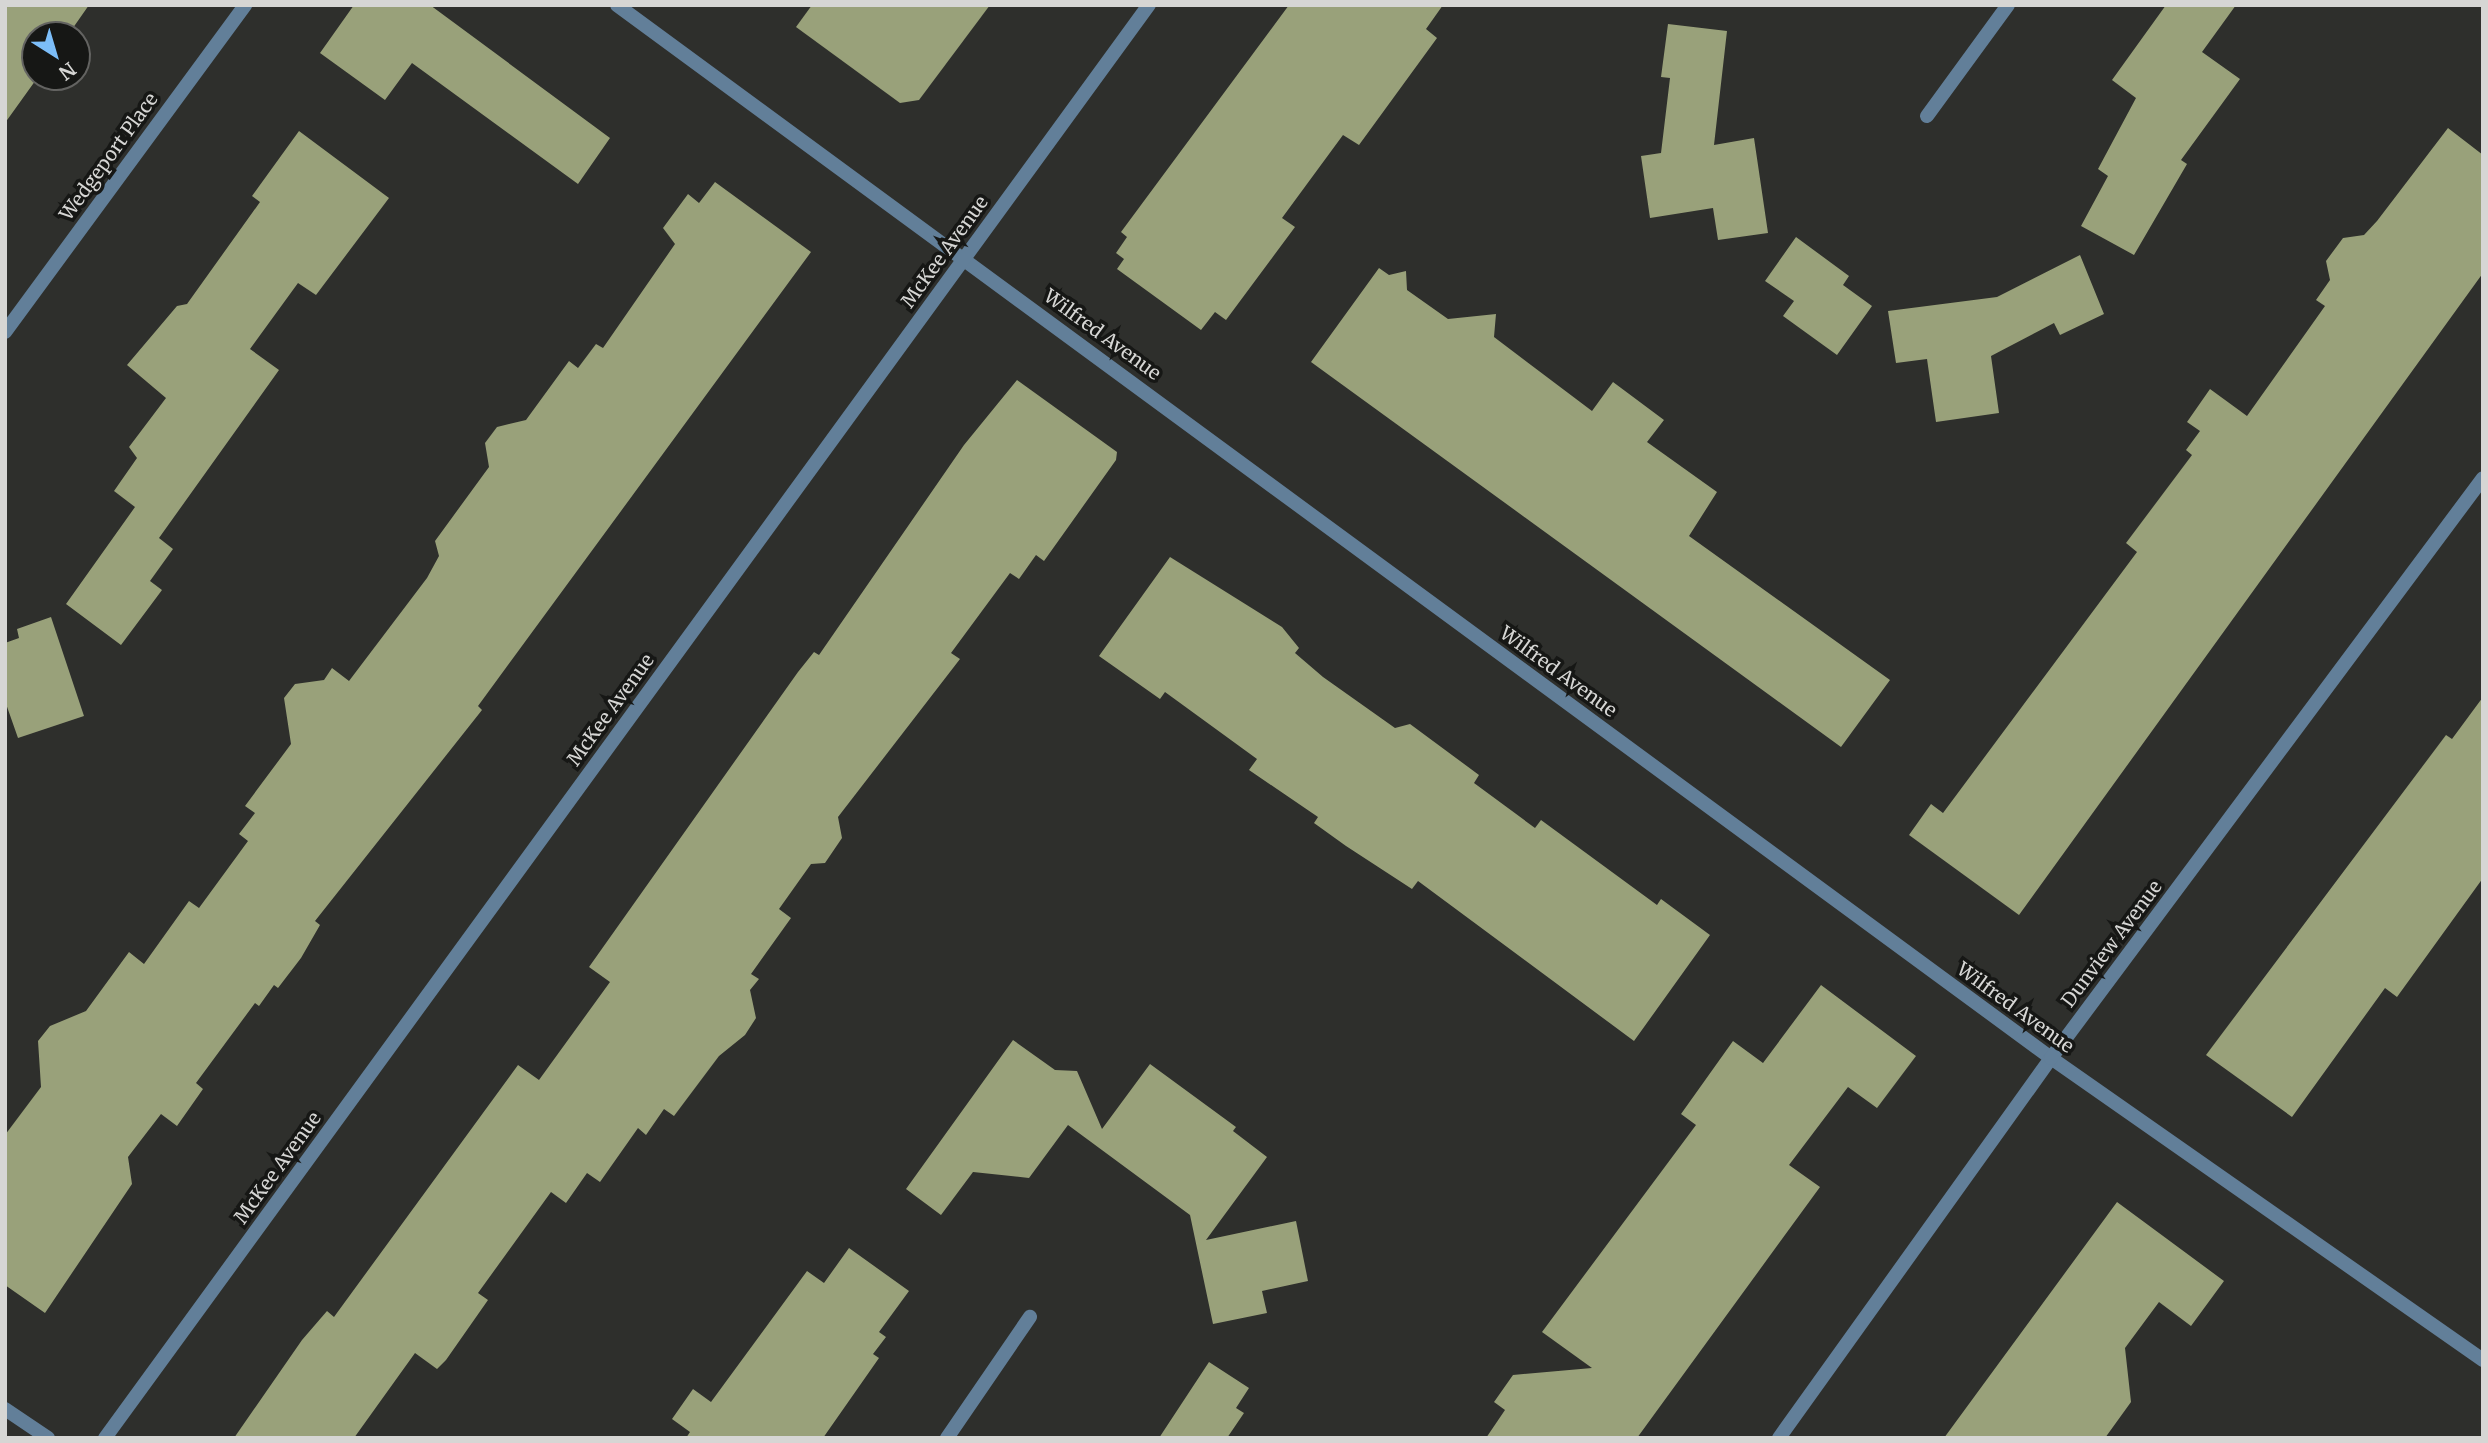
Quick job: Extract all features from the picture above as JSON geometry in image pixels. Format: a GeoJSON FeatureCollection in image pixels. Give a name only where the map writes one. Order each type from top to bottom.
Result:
{"type":"FeatureCollection","features":[{"type":"Feature","properties":{"kind":"street","name":"Wedgeport Place"},"geometry":{"type":"LineString","coordinates":[[5,332],[245,5]]}},
{"type":"Feature","properties":{"kind":"street","name":"Wilfred Avenue"},"geometry":{"type":"LineString","coordinates":[[617,5],[2051,1058],[2483,1360]]}},
{"type":"Feature","properties":{"kind":"street","name":"McKee Avenue"},"geometry":{"type":"LineString","coordinates":[[105,1438],[1149,5]]}},
{"type":"Feature","properties":{"kind":"street"},"geometry":{"type":"LineString","coordinates":[[1927,116],[2007,5]]}},
{"type":"Feature","properties":{"kind":"street","name":"Dunview Avenue"},"geometry":{"type":"LineString","coordinates":[[1779,1438],[2051,1058],[2483,478]]}},
{"type":"Feature","properties":{"kind":"street"},"geometry":{"type":"LineString","coordinates":[[947,1438],[1030,1317]]}},
{"type":"Feature","properties":{"kind":"street"},"geometry":{"type":"LineString","coordinates":[[5,1409],[48,1438]]}},
{"type":"Feature","properties":{"kind":"building"},"geometry":{"type":"Polygon","coordinates":[[[5,5],[89,5],[78,21],[21,21],[21,91],[28,91],[5,123],[5,5]]]}},
{"type":"Feature","properties":{"kind":"building"},"geometry":{"type":"Polygon","coordinates":[[[354,5],[430,5],[610,138],[578,184],[412,63],[385,100],[320,53],[354,5]]]}},
{"type":"Feature","properties":{"kind":"building"},"geometry":{"type":"Polygon","coordinates":[[[812,5],[990,5],[919,100],[900,103],[796,27],[812,5]]]}},
{"type":"Feature","properties":{"kind":"building"},"geometry":{"type":"Polygon","coordinates":[[[1289,5],[1443,5],[1426,29],[1437,38],[1359,145],[1343,135],[1282,218],[1295,227],[1226,320],[1215,312],[1201,330],[1117,269],[1124,259],[1116,253],[1127,237],[1121,232],[1289,5]]]}},
{"type":"Feature","properties":{"kind":"building"},"geometry":{"type":"Polygon","coordinates":[[[2166,5],[2236,5],[2202,52],[2240,79],[2181,160],[2187,164],[2134,255],[2081,226],[2108,176],[2098,169],[2136,98],[2112,80],[2166,5]]]}},
{"type":"Feature","properties":{"kind":"building"},"geometry":{"type":"Polygon","coordinates":[[[1668,24],[1727,31],[1714,145],[1754,138],[1768,233],[1718,240],[1713,208],[1650,218],[1641,156],[1661,153],[1670,78],[1661,77],[1668,24]]]}},
{"type":"Feature","properties":{"kind":"building"},"geometry":{"type":"Polygon","coordinates":[[[2448,128],[2483,155],[2483,273],[2019,915],[1909,835],[1931,804],[1943,813],[2137,552],[2126,543],[2192,455],[2186,450],[2200,431],[2187,422],[2210,389],[2247,416],[2325,306],[2316,300],[2330,280],[2326,261],[2343,238],[2364,235],[2377,221],[2448,128]]]}},
{"type":"Feature","properties":{"kind":"building"},"geometry":{"type":"Polygon","coordinates":[[[299,131],[389,198],[316,295],[298,283],[250,349],[279,370],[159,538],[173,549],[150,581],[162,590],[121,645],[66,604],[135,507],[114,491],[137,458],[129,447],[166,398],[127,365],[177,306],[187,304],[260,202],[252,196],[299,131]]]}},
{"type":"Feature","properties":{"kind":"building"},"geometry":{"type":"Polygon","coordinates":[[[715,182],[811,252],[478,706],[482,710],[315,921],[320,925],[301,958],[278,988],[274,985],[259,1006],[255,1003],[196,1083],[203,1089],[177,1126],[161,1114],[128,1157],[132,1184],[45,1313],[5,1285],[5,1135],[41,1087],[38,1041],[50,1026],[86,1011],[129,952],[144,964],[189,901],[199,908],[248,841],[239,834],[255,813],[245,806],[291,744],[284,698],[295,684],[324,680],[332,668],[349,681],[427,578],[439,556],[435,541],[489,467],[485,443],[497,427],[526,420],[569,361],[578,368],[596,344],[603,348],[675,244],[663,228],[688,194],[699,203],[715,182]]]}},
{"type":"Feature","properties":{"kind":"building"},"geometry":{"type":"Polygon","coordinates":[[[1796,237],[1849,276],[1843,285],[1872,306],[1837,355],[1783,316],[1794,301],[1765,281],[1796,237]]]}},
{"type":"Feature","properties":{"kind":"building"},"geometry":{"type":"Polygon","coordinates":[[[2080,255],[2104,314],[2060,335],[2054,323],[1991,356],[1999,413],[1936,422],[1927,359],[1896,363],[1888,311],[1997,297],[2080,255]]]}},
{"type":"Feature","properties":{"kind":"building"},"geometry":{"type":"Polygon","coordinates":[[[1379,268],[1389,275],[1406,271],[1407,290],[1448,319],[1496,314],[1494,337],[1592,411],[1613,382],[1664,420],[1647,442],[1717,492],[1689,536],[1890,680],[1841,747],[1311,362],[1379,268]]]}},
{"type":"Feature","properties":{"kind":"building"},"geometry":{"type":"Polygon","coordinates":[[[1017,380],[1117,452],[1116,460],[1044,561],[1036,555],[1019,579],[1010,573],[951,653],[960,659],[838,817],[842,838],[825,863],[811,864],[779,909],[791,918],[751,974],[759,979],[750,990],[756,1018],[745,1035],[719,1056],[674,1116],[664,1109],[646,1135],[638,1128],[600,1182],[587,1173],[566,1203],[551,1192],[478,1293],[488,1300],[446,1360],[437,1369],[415,1353],[354,1438],[234,1438],[302,1340],[327,1311],[334,1317],[518,1065],[539,1080],[610,982],[589,967],[798,672],[814,652],[819,655],[964,445],[1017,380]]]}},
{"type":"Feature","properties":{"kind":"building"},"geometry":{"type":"Polygon","coordinates":[[[1170,557],[1282,627],[1299,648],[1295,653],[1323,677],[1395,728],[1410,724],[1479,775],[1474,783],[1535,828],[1541,820],[1657,905],[1661,899],[1710,935],[1634,1041],[1418,881],[1412,889],[1314,823],[1318,817],[1249,770],[1257,759],[1165,692],[1160,699],[1099,656],[1170,557]]]}},
{"type":"Feature","properties":{"kind":"building"},"geometry":{"type":"Polygon","coordinates":[[[51,617],[84,716],[18,738],[5,701],[5,643],[19,638],[17,629],[51,617]]]}},
{"type":"Feature","properties":{"kind":"building"},"geometry":{"type":"Polygon","coordinates":[[[2483,697],[2483,878],[2397,997],[2385,988],[2292,1117],[2206,1055],[2446,735],[2452,739],[2483,697]]]}},
{"type":"Feature","properties":{"kind":"building"},"geometry":{"type":"Polygon","coordinates":[[[1821,985],[1916,1056],[1877,1108],[1848,1087],[1789,1165],[1820,1187],[1637,1438],[1486,1438],[1505,1410],[1494,1402],[1513,1375],[1592,1368],[1542,1332],[1696,1125],[1681,1114],[1733,1041],[1763,1063],[1821,985]]]}},
{"type":"Feature","properties":{"kind":"building"},"geometry":{"type":"Polygon","coordinates":[[[1013,1040],[1055,1070],[1077,1071],[1102,1129],[1150,1064],[1236,1127],[1233,1131],[1267,1157],[1206,1240],[1296,1221],[1308,1281],[1262,1291],[1267,1313],[1213,1324],[1190,1215],[1068,1125],[1029,1178],[973,1172],[941,1215],[906,1189],[1013,1040]]]}},
{"type":"Feature","properties":{"kind":"building"},"geometry":{"type":"Polygon","coordinates":[[[2117,1202],[2224,1281],[2191,1326],[2159,1302],[2125,1348],[2131,1402],[2105,1438],[1944,1438],[2117,1202]]]}},
{"type":"Feature","properties":{"kind":"building"},"geometry":{"type":"Polygon","coordinates":[[[849,1248],[909,1291],[879,1332],[886,1337],[873,1354],[879,1358],[823,1438],[686,1438],[690,1432],[672,1419],[693,1389],[711,1402],[807,1271],[824,1283],[849,1248]]]}},
{"type":"Feature","properties":{"kind":"building"},"geometry":{"type":"Polygon","coordinates":[[[1209,1362],[1249,1388],[1236,1408],[1244,1413],[1227,1438],[1159,1438],[1209,1362]]]}}]}
